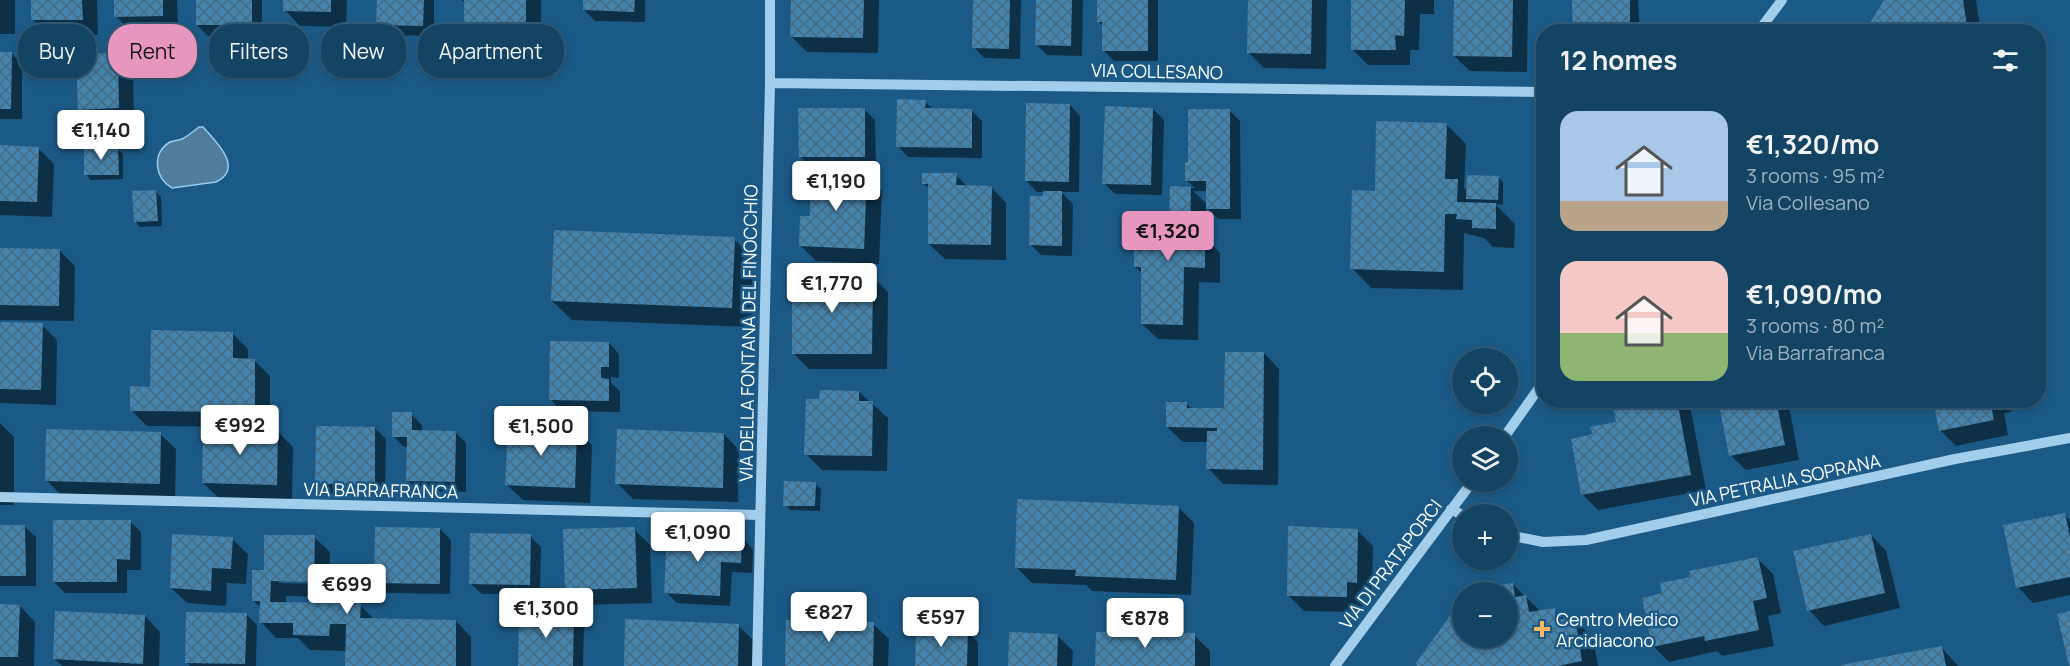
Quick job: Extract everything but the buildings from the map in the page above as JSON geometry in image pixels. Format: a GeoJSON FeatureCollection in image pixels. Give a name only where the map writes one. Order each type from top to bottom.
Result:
{"type":"FeatureCollection","features":[{"type":"Feature","properties":{"kind":"street","name":"VIA DELLA FONTANA DEL FINOCCHIO"},"geometry":{"type":"LineString","coordinates":[[757,666],[770,0]]}},
{"type":"Feature","properties":{"kind":"street"},"geometry":{"type":"LineString","coordinates":[[1764,24],[1782,0]]}},
{"type":"Feature","properties":{"kind":"street","name":"VIA COLLESANO"},"geometry":{"type":"LineString","coordinates":[[770,83],[1536,92]]}},
{"type":"Feature","properties":{"kind":"street"},"geometry":{"type":"LineString","coordinates":[[1512,426],[1536,392]]}},
{"type":"Feature","properties":{"kind":"street","name":"VIA PETRALIA SOPRANA"},"geometry":{"type":"LineString","coordinates":[[1518,537],[1543,543],[1586,540],[1955,459],[2070,438]]}},
{"type":"Feature","properties":{"kind":"street","name":"VIA DI PRATAPORCI"},"geometry":{"type":"LineString","coordinates":[[1335,666],[1464,492]]}},
{"type":"Feature","properties":{"kind":"street","name":"VIA BARRAFRANCA"},"geometry":{"type":"LineString","coordinates":[[0,498],[760,515]]}},
{"type":"Feature","properties":{"kind":"water"},"geometry":{"type":"Polygon","coordinates":[[[199,127],[203,127],[220,147],[228,162],[228,169],[224,176],[216,182],[172,188],[166,184],[159,172],[160,153],[170,142],[182,139],[199,127]]]}},
{"type":"Feature","properties":{"kind":"place","name":"Centro Medico Arcidiacono"},"geometry":{"type":"Point","coordinates":[1542,629]}}]}
